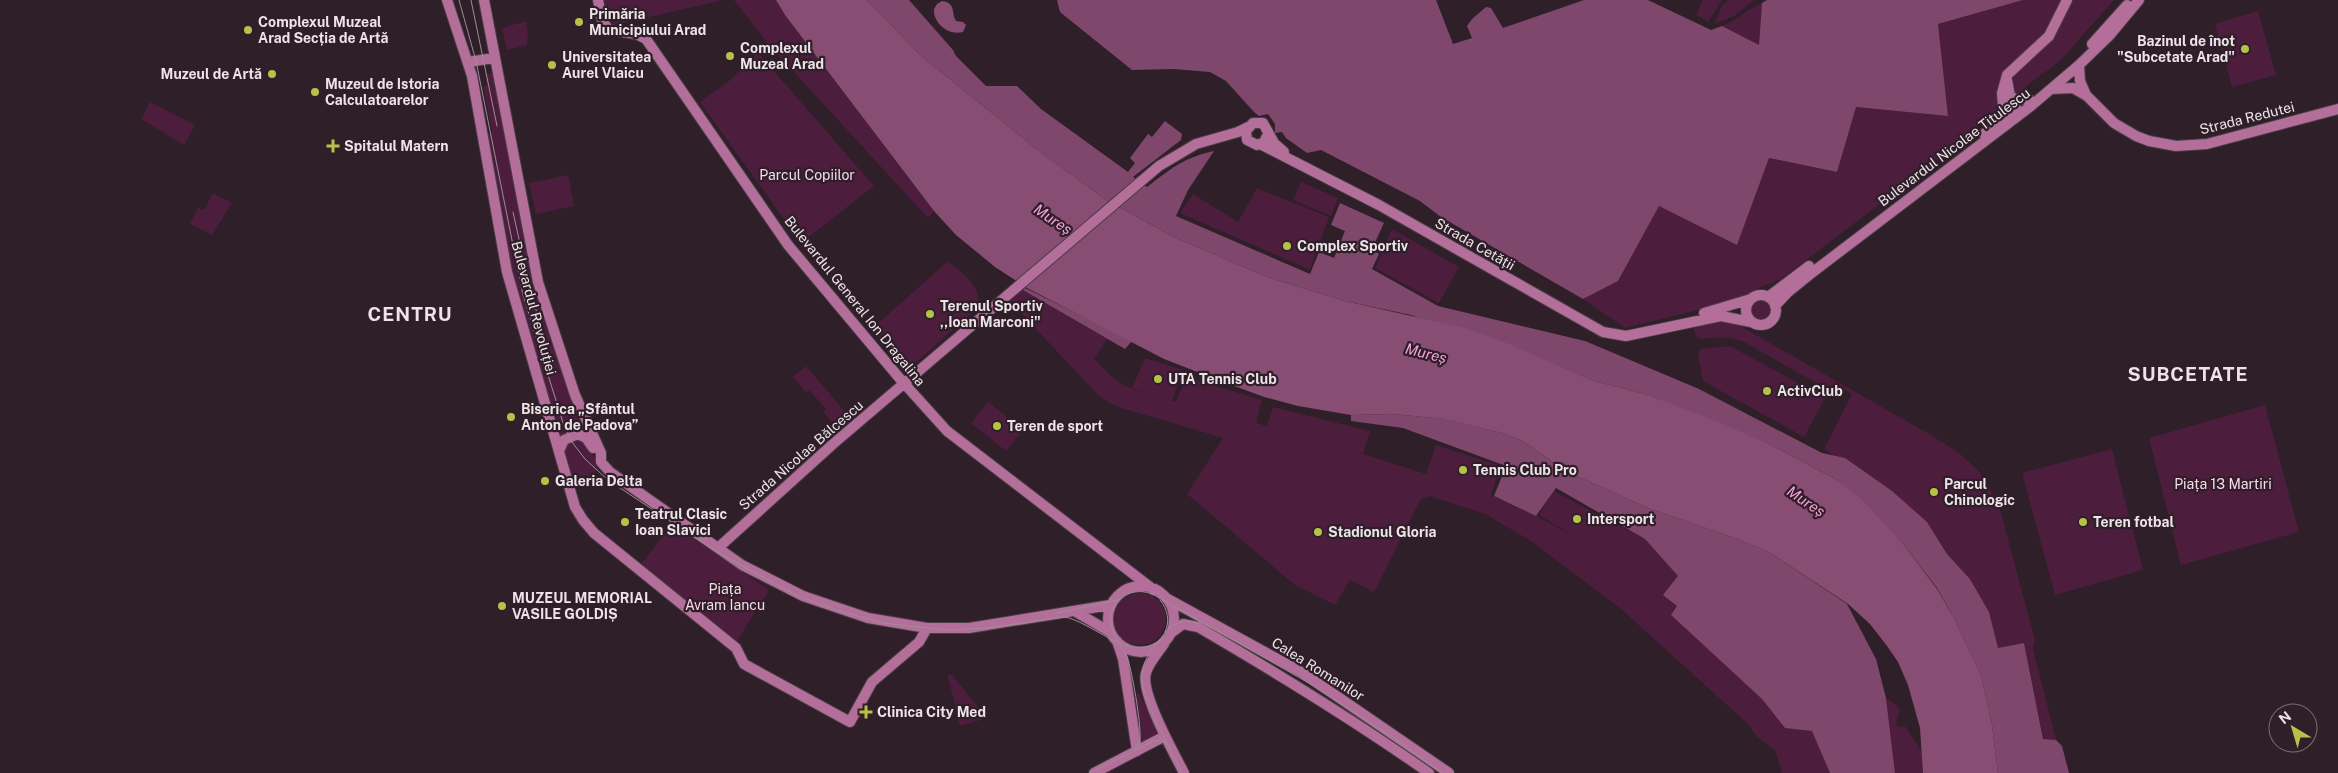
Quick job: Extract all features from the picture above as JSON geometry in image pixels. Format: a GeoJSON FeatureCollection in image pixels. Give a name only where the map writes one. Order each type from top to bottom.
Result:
{"type":"FeatureCollection","features":[{"type":"Feature","properties":{"kind":"main road","name":"Bulevardul Revoluției"},"geometry":{"type":"LineString","coordinates":[[447,0],[468,62],[507,272],[579,515],[594,533],[736,648],[744,664],[850,722],[872,682],[919,642],[927,628]]}},
{"type":"Feature","properties":{"kind":"main road","name":"Bulevardul Revoluției"},"geometry":{"type":"LineString","coordinates":[[484,0],[538,282],[575,395],[601,452],[601,462]]}},
{"type":"Feature","properties":{"kind":"main road","name":"Bulevardul General Ion Dragalina"},"geometry":{"type":"LineString","coordinates":[[598,0],[602,20],[609,30],[636,34],[646,39],[788,245],[890,367],[947,431],[1154,590]]}},
{"type":"Feature","properties":{"kind":"main road"},"geometry":{"type":"LineString","coordinates":[[2004,119],[2001,100],[2002,87],[2007,75],[2017,64],[2040,47],[2049,36],[2068,0]]}},
{"type":"Feature","properties":{"kind":"main road","name":"Bulevardul Nicolae Titulescu"},"geometry":{"type":"LineString","coordinates":[[1772,302],[2029,100],[2099,37],[2131,0]]}},
{"type":"Feature","properties":{"kind":"main road","name":"Bulevardul Nicolae Titulescu"},"geometry":{"type":"LineString","coordinates":[[1772,302],[1788,292],[2051,89],[2109,36],[2139,0]]}},
{"type":"Feature","properties":{"kind":"main road"},"geometry":{"type":"LineString","coordinates":[[468,62],[494,58]]}},
{"type":"Feature","properties":{"kind":"main road"},"geometry":{"type":"LineString","coordinates":[[2079,65],[2080,81],[2087,96]]}},
{"type":"Feature","properties":{"kind":"main road"},"geometry":{"type":"LineString","coordinates":[[2007,75],[2007,91],[2010,96],[2017,100],[2029,100]]}},
{"type":"Feature","properties":{"kind":"main road"},"geometry":{"type":"LineString","coordinates":[[2051,89],[2073,88],[2087,96]]}},
{"type":"Feature","properties":{"kind":"main road","name":"Strada Redutei"},"geometry":{"type":"LineString","coordinates":[[2087,96],[2102,113],[2136,136],[2149,141],[2176,146],[2206,144],[2338,109]]}},
{"type":"Feature","properties":{"kind":"main road"},"geometry":{"type":"LineString","coordinates":[[890,367],[909,372],[929,358],[939,354],[1142,180],[1185,149],[1220,137],[1238,132],[1253,122],[1259,122],[1266,126],[1268,134],[1267,139],[1260,144],[1253,144],[1247,140],[1220,137]]}},
{"type":"Feature","properties":{"kind":"main road"},"geometry":{"type":"LineString","coordinates":[[1247,140],[1248,127]]}},
{"type":"Feature","properties":{"kind":"main road","name":"Strada Cetății"},"geometry":{"type":"LineString","coordinates":[[1268,134],[1276,147],[1303,165]]}},
{"type":"Feature","properties":{"kind":"main road","name":"Strada Cetății"},"geometry":{"type":"LineString","coordinates":[[1260,144],[1379,205],[1596,329],[1613,334],[1637,334],[1721,316],[1758,325],[1769,323],[1775,316],[1772,302],[1758,296],[1637,334]]}},
{"type":"Feature","properties":{"kind":"main road"},"geometry":{"type":"LineString","coordinates":[[1751,299],[1746,308],[1747,316],[1751,322]]}},
{"type":"Feature","properties":{"kind":"main road","name":"Strada Nicolae Bălcescu"},"geometry":{"type":"LineString","coordinates":[[718,548],[833,444],[939,354]]}},
{"type":"Feature","properties":{"kind":"main road"},"geometry":{"type":"LineString","coordinates":[[559,451],[564,440],[578,434],[588,441],[601,462],[620,481],[742,565],[812,600],[861,616],[927,628],[980,627],[1110,605]]}},
{"type":"Feature","properties":{"kind":"main road"},"geometry":{"type":"LineString","coordinates":[[1137,751],[1124,659],[1107,622],[1110,605],[1117,596],[1129,589],[1144,587],[1154,590],[1166,598],[1174,614],[1169,636],[1150,664],[1145,676],[1154,712],[1184,773]]}},
{"type":"Feature","properties":{"kind":"main road","name":"Calea Romanilor"},"geometry":{"type":"LineString","coordinates":[[1166,598],[1303,673],[1449,773]]}},
{"type":"Feature","properties":{"kind":"main road"},"geometry":{"type":"LineString","coordinates":[[1076,612],[1131,650],[1141,651],[1155,648],[1169,636]]}},
{"type":"Feature","properties":{"kind":"main road","name":"Calea Romanilor"},"geometry":{"type":"LineString","coordinates":[[1169,636],[1183,624],[1196,626],[1303,689],[1371,732],[1429,773]]}},
{"type":"Feature","properties":{"kind":"main road"},"geometry":{"type":"LineString","coordinates":[[1094,773],[1166,736]]}},
{"type":"Feature","properties":{"kind":"green space"},"geometry":{"type":"Polygon","coordinates":[[[604,0],[723,0],[615,25],[607,18],[604,0]]]}},
{"type":"Feature","properties":{"kind":"green space"},"geometry":{"type":"Polygon","coordinates":[[[734,0],[776,0],[785,15],[934,211],[928,218],[770,46],[734,0]]]}},
{"type":"Feature","properties":{"kind":"green space"},"geometry":{"type":"Polygon","coordinates":[[[1703,0],[1722,0],[1708,22],[1696,15],[1703,0]]]}},
{"type":"Feature","properties":{"kind":"green space"},"geometry":{"type":"Polygon","coordinates":[[[1728,0],[1754,0],[1734,16],[1714,24],[1722,6],[1728,0]]]}},
{"type":"Feature","properties":{"kind":"green space"},"geometry":{"type":"Polygon","coordinates":[[[2023,0],[2114,0],[2060,61],[2029,84],[2010,103],[1997,110],[1930,166],[1781,279],[1754,290],[1739,300],[1625,328],[1583,299],[1618,281],[1659,206],[1737,245],[1769,158],[1837,172],[1855,107],[1948,116],[1938,24],[2023,0]]]}},
{"type":"Feature","properties":{"kind":"green space"},"geometry":{"type":"Polygon","coordinates":[[[1762,3],[1759,45],[1722,26],[1733,21],[1762,3]]]}},
{"type":"Feature","properties":{"kind":"green space","name":"Bazinul de înot \"Subcetate Arad\""},"geometry":{"type":"Polygon","coordinates":[[[2258,11],[2276,75],[2232,87],[2215,24],[2258,11]]]}},
{"type":"Feature","properties":{"kind":"green space"},"geometry":{"type":"Polygon","coordinates":[[[526,21],[527,45],[507,50],[502,28],[526,21]]]}},
{"type":"Feature","properties":{"kind":"green space","name":"Parcul Copiilor"},"geometry":{"type":"Polygon","coordinates":[[[758,53],[874,186],[801,243],[700,102],[729,81],[758,53]]]}},
{"type":"Feature","properties":{"kind":"green space"},"geometry":{"type":"Polygon","coordinates":[[[493,73],[537,300],[577,412],[586,430],[570,432],[560,439],[514,279],[485,134],[492,132],[483,86],[487,85],[485,74],[493,73]]]}},
{"type":"Feature","properties":{"kind":"green space"},"geometry":{"type":"Polygon","coordinates":[[[150,102],[195,125],[184,145],[141,119],[150,102]]]}},
{"type":"Feature","properties":{"kind":"green space"},"geometry":{"type":"Polygon","coordinates":[[[568,175],[574,206],[536,214],[529,183],[568,175]]]}},
{"type":"Feature","properties":{"kind":"green space"},"geometry":{"type":"Polygon","coordinates":[[[1301,182],[1338,198],[1331,216],[1293,200],[1301,182]]]}},
{"type":"Feature","properties":{"kind":"green space","name":"Complex Sportiv"},"geometry":{"type":"Polygon","coordinates":[[[1257,188],[1329,217],[1310,270],[1180,213],[1193,194],[1238,222],[1257,188]]]}},
{"type":"Feature","properties":{"kind":"green space"},"geometry":{"type":"Polygon","coordinates":[[[213,193],[232,203],[212,235],[190,224],[198,208],[204,210],[213,193]]]}},
{"type":"Feature","properties":{"kind":"green space"},"geometry":{"type":"Polygon","coordinates":[[[1392,229],[1459,267],[1439,303],[1375,268],[1392,229]]]}},
{"type":"Feature","properties":{"kind":"green space","name":"Terenul Sportiv ,,Ioan Marconi\""},"geometry":{"type":"Polygon","coordinates":[[[947,262],[964,274],[973,284],[979,303],[975,310],[911,367],[906,368],[875,333],[874,327],[947,262]]]}},
{"type":"Feature","properties":{"kind":"green space"},"geometry":{"type":"Polygon","coordinates":[[[1023,290],[1107,339],[1094,359],[1116,380],[1135,390],[1143,392],[1132,388],[1145,358],[1183,370],[1172,401],[1176,401],[1186,377],[1262,400],[1256,423],[1267,426],[1273,407],[1370,431],[1363,454],[1426,474],[1436,445],[1501,466],[1491,495],[1577,538],[1539,515],[1553,491],[1645,539],[1678,576],[1677,607],[1671,615],[1762,699],[1785,728],[1812,730],[1830,773],[1782,773],[1775,750],[1757,737],[1748,724],[1621,609],[1531,541],[1485,514],[1429,496],[1420,500],[1374,592],[1350,580],[1335,605],[1295,585],[1187,494],[1223,438],[1115,406],[1098,395],[1010,301],[1023,290]]]}},
{"type":"Feature","properties":{"kind":"green space"},"geometry":{"type":"Polygon","coordinates":[[[1761,299],[1769,302],[1772,310],[1769,318],[1761,321],[1753,318],[1750,310],[1753,302],[1761,299]]]}},
{"type":"Feature","properties":{"kind":"green space","name":"Parcul Chinologic"},"geometry":{"type":"Polygon","coordinates":[[[1724,321],[1742,327],[1931,435],[1959,453],[1979,471],[2001,513],[2035,640],[2033,649],[2056,740],[2043,739],[2024,643],[1998,649],[1989,612],[1970,579],[1947,554],[1927,522],[1824,449],[1852,394],[1837,385],[1832,392],[1744,342],[1723,338],[1701,339],[1696,336],[1693,326],[1724,321]]]}},
{"type":"Feature","properties":{"kind":"green space","name":"ActivClub"},"geometry":{"type":"Polygon","coordinates":[[[1730,346],[1825,398],[1804,437],[1703,381],[1698,355],[1700,349],[1730,346]]]}},
{"type":"Feature","properties":{"kind":"green space"},"geometry":{"type":"Polygon","coordinates":[[[806,366],[847,414],[834,425],[823,412],[826,409],[809,390],[806,392],[793,377],[806,366]]]}},
{"type":"Feature","properties":{"kind":"green space","name":"Teren de sport"},"geometry":{"type":"Polygon","coordinates":[[[988,402],[1023,430],[1006,451],[971,423],[988,402]]]}},
{"type":"Feature","properties":{"kind":"green space","name":"Piața 13 Martiri"},"geometry":{"type":"Polygon","coordinates":[[[2265,405],[2299,532],[2181,565],[2149,438],[2265,405]]]}},
{"type":"Feature","properties":{"kind":"green space"},"geometry":{"type":"Polygon","coordinates":[[[574,438],[584,441],[598,463],[595,473],[577,483],[573,482],[563,452],[564,446],[574,438]]]}},
{"type":"Feature","properties":{"kind":"green space","name":"Teren fotbal"},"geometry":{"type":"Polygon","coordinates":[[[2112,449],[2143,570],[2055,595],[2022,473],[2112,449]]]}},
{"type":"Feature","properties":{"kind":"green space","name":"Piața Avram Iancu"},"geometry":{"type":"Polygon","coordinates":[[[672,524],[769,590],[735,644],[639,567],[672,524]]]}},
{"type":"Feature","properties":{"kind":"green space"},"geometry":{"type":"Polygon","coordinates":[[[1135,593],[1145,593],[1159,600],[1166,614],[1166,624],[1159,638],[1145,645],[1135,645],[1125,641],[1118,634],[1114,624],[1114,614],[1118,604],[1125,597],[1135,593]]]}},
{"type":"Feature","properties":{"kind":"green space"},"geometry":{"type":"Polygon","coordinates":[[[949,674],[952,675],[987,718],[960,726],[948,677],[949,674]]]}},
{"type":"Feature","properties":{"kind":"green space"},"geometry":{"type":"Polygon","coordinates":[[[1139,693],[1157,731],[1157,737],[1142,744],[1136,694],[1139,693]]]}},
{"type":"Feature","properties":{"kind":"green space"},"geometry":{"type":"Polygon","coordinates":[[[1886,698],[1900,710],[1896,723],[1899,727],[1905,726],[1923,754],[1923,773],[1895,773],[1886,698]]]}},
{"type":"Feature","properties":{"kind":"shaded area"},"geometry":{"type":"Polygon","coordinates":[[[867,0],[909,0],[953,50],[956,56],[986,86],[1017,86],[1041,109],[1128,172],[1135,163],[1130,158],[1148,134],[1152,137],[1165,121],[1182,134],[1181,140],[1133,177],[1147,187],[1178,164],[1214,151],[1188,190],[1176,216],[1310,274],[1319,252],[1334,258],[1345,231],[1331,225],[1340,203],[1384,223],[1372,249],[1379,254],[1372,269],[1438,306],[1585,341],[1699,389],[1822,453],[1845,458],[1892,491],[1927,522],[1947,554],[1970,579],[1989,612],[1998,648],[2024,643],[2043,739],[2056,740],[2062,746],[2069,773],[1998,773],[1992,725],[1981,675],[1955,620],[1937,588],[1901,541],[1837,480],[1777,448],[1649,395],[1594,381],[1554,364],[1411,315],[1345,301],[1267,277],[1172,236],[1106,200],[1034,147],[920,55],[867,0]]]}},
{"type":"Feature","properties":{"kind":"shaded area"},"geometry":{"type":"Polygon","coordinates":[[[1057,0],[1436,0],[1453,44],[1472,38],[1467,26],[1486,7],[1491,8],[1503,28],[1584,0],[1648,0],[1711,30],[1722,26],[1759,45],[1762,3],[1767,0],[2023,0],[1938,24],[1948,116],[1856,107],[1837,172],[1769,158],[1737,245],[1659,206],[1618,281],[1583,299],[1441,217],[1420,201],[1321,150],[1307,153],[1286,138],[1282,132],[1275,133],[1275,124],[1268,114],[1259,116],[1226,81],[1210,72],[1174,69],[1132,70],[1060,12],[1057,0]]]}},
{"type":"Feature","properties":{"kind":"shaded area"},"geometry":{"type":"Polygon","coordinates":[[[1025,288],[1132,341],[1125,349],[1023,290],[1025,288]]]}},
{"type":"Feature","properties":{"kind":"shaded area"},"geometry":{"type":"Polygon","coordinates":[[[1393,414],[1445,419],[1502,433],[1523,441],[1564,470],[1648,508],[1769,552],[1847,604],[1876,659],[1886,698],[1895,773],[1830,773],[1812,731],[1785,728],[1762,699],[1671,615],[1677,606],[1663,595],[1678,576],[1645,539],[1556,488],[1536,516],[1494,496],[1506,466],[1403,428],[1351,421],[1351,415],[1393,414]]]}},
{"type":"Feature","properties":{"kind":"water","name":"Mureș"},"geometry":{"type":"Polygon","coordinates":[[[776,0],[867,0],[920,55],[1034,147],[1106,200],[1172,236],[1267,277],[1345,301],[1465,328],[1509,344],[1594,381],[1649,395],[1721,423],[1777,448],[1837,480],[1860,498],[1901,541],[1937,589],[1955,620],[1981,675],[1992,725],[1998,773],[1923,773],[1920,728],[1908,685],[1898,662],[1887,646],[1870,624],[1848,604],[1769,552],[1648,508],[1564,470],[1523,441],[1502,433],[1444,419],[1393,414],[1351,415],[1298,406],[1264,397],[1164,359],[1027,288],[995,267],[956,235],[934,211],[785,15],[776,0]]]}},
{"type":"Feature","properties":{"kind":"water"},"geometry":{"type":"Polygon","coordinates":[[[942,1],[951,6],[956,21],[963,22],[966,25],[963,32],[952,32],[939,24],[934,14],[934,9],[942,1]]]}},
{"type":"Feature","properties":{"kind":"tram line"},"geometry":{"type":"LineString","coordinates":[[459,0],[476,61],[523,295],[564,426],[572,442],[585,459],[608,480],[712,549],[794,594],[833,609],[883,623],[947,630],[986,628],[1065,617],[1126,645],[1150,646],[1161,639]]}},
{"type":"Feature","properties":{"kind":"tram line"},"geometry":{"type":"LineString","coordinates":[[471,0],[497,126]]}},
{"type":"Feature","properties":{"kind":"tram line"},"geometry":{"type":"LineString","coordinates":[[513,212],[531,293],[551,360]]}},
{"type":"Feature","properties":{"kind":"tram line"},"geometry":{"type":"LineString","coordinates":[[1133,751],[1139,743],[1140,737],[1136,697],[1127,657],[1115,636],[1111,614],[1118,600],[1124,596],[1131,593],[1146,592],[1307,682],[1394,738],[1442,773]]}},
{"type":"Feature","properties":{"kind":"tram line"},"geometry":{"type":"LineString","coordinates":[[1057,613],[1118,600]]}},
{"type":"Feature","properties":{"kind":"tram line"},"geometry":{"type":"LineString","coordinates":[[1160,600],[1167,616],[1165,632]]}},
{"type":"Feature","properties":{"kind":"tram line"},"geometry":{"type":"LineString","coordinates":[[1182,773],[1157,724],[1142,684],[1142,674],[1147,658],[1167,630],[1175,624],[1188,621],[1198,624]]}},
{"type":"Feature","properties":{"kind":"tram line"},"geometry":{"type":"LineString","coordinates":[[1090,773],[1153,741],[1162,740],[1169,746]]}},
{"type":"Feature","properties":{"kind":"place","name":"Primăria Municipiului Arad"},"geometry":{"type":"Point","coordinates":[579,22]}},
{"type":"Feature","properties":{"kind":"place","name":"Complexul Muzeal Arad Secția de Artă"},"geometry":{"type":"Point","coordinates":[248,30]}},
{"type":"Feature","properties":{"kind":"place","name":"Bazinul de înot \"Subcetate Arad\""},"geometry":{"type":"Point","coordinates":[2245,49]}},
{"type":"Feature","properties":{"kind":"place","name":"Complexul Muzeal Arad"},"geometry":{"type":"Point","coordinates":[730,56]}},
{"type":"Feature","properties":{"kind":"place","name":"Universitatea Aurel Vlaicu"},"geometry":{"type":"Point","coordinates":[552,65]}},
{"type":"Feature","properties":{"kind":"place","name":"Muzeul de Artă"},"geometry":{"type":"Point","coordinates":[272,74]}},
{"type":"Feature","properties":{"kind":"place","name":"Muzeul de Istoria Calculatoarelor"},"geometry":{"type":"Point","coordinates":[315,92]}},
{"type":"Feature","properties":{"kind":"place","name":"Spitalul Matern"},"geometry":{"type":"Point","coordinates":[333,146]}},
{"type":"Feature","properties":{"kind":"place","name":"Complex Sportiv"},"geometry":{"type":"Point","coordinates":[1287,246]}},
{"type":"Feature","properties":{"kind":"place","name":"Terenul Sportiv ,,Ioan Marconi\""},"geometry":{"type":"Point","coordinates":[930,314]}},
{"type":"Feature","properties":{"kind":"place","name":"UTA Tennis Club"},"geometry":{"type":"Point","coordinates":[1158,379]}},
{"type":"Feature","properties":{"kind":"place","name":"ActivClub"},"geometry":{"type":"Point","coordinates":[1767,391]}},
{"type":"Feature","properties":{"kind":"place","name":"Biserica „Sfântul Anton de Padova”"},"geometry":{"type":"Point","coordinates":[511,417]}},
{"type":"Feature","properties":{"kind":"place","name":"Teren de sport"},"geometry":{"type":"Point","coordinates":[997,426]}},
{"type":"Feature","properties":{"kind":"place","name":"Tennis Club Pro"},"geometry":{"type":"Point","coordinates":[1463,470]}},
{"type":"Feature","properties":{"kind":"place","name":"Galeria Delta"},"geometry":{"type":"Point","coordinates":[545,481]}},
{"type":"Feature","properties":{"kind":"place","name":"Parcul Chinologic"},"geometry":{"type":"Point","coordinates":[1934,492]}},
{"type":"Feature","properties":{"kind":"place","name":"Intersport"},"geometry":{"type":"Point","coordinates":[1577,519]}},
{"type":"Feature","properties":{"kind":"place","name":"Teatrul Clasic Ioan Slavici"},"geometry":{"type":"Point","coordinates":[625,522]}},
{"type":"Feature","properties":{"kind":"place","name":"Teren fotbal"},"geometry":{"type":"Point","coordinates":[2083,522]}},
{"type":"Feature","properties":{"kind":"place","name":"Stadionul Gloria"},"geometry":{"type":"Point","coordinates":[1318,532]}},
{"type":"Feature","properties":{"kind":"place","name":"MUZEUL MEMORIAL VASILE GOLDIȘ"},"geometry":{"type":"Point","coordinates":[502,606]}},
{"type":"Feature","properties":{"kind":"place","name":"Clinica City Med"},"geometry":{"type":"Point","coordinates":[866,712]}},
{"type":"Feature","properties":{"kind":"district","name":"CENTRU"},"geometry":{"type":"Point","coordinates":[410,314]}},
{"type":"Feature","properties":{"kind":"district","name":"SUBCETATE"},"geometry":{"type":"Point","coordinates":[2188,374]}}]}
